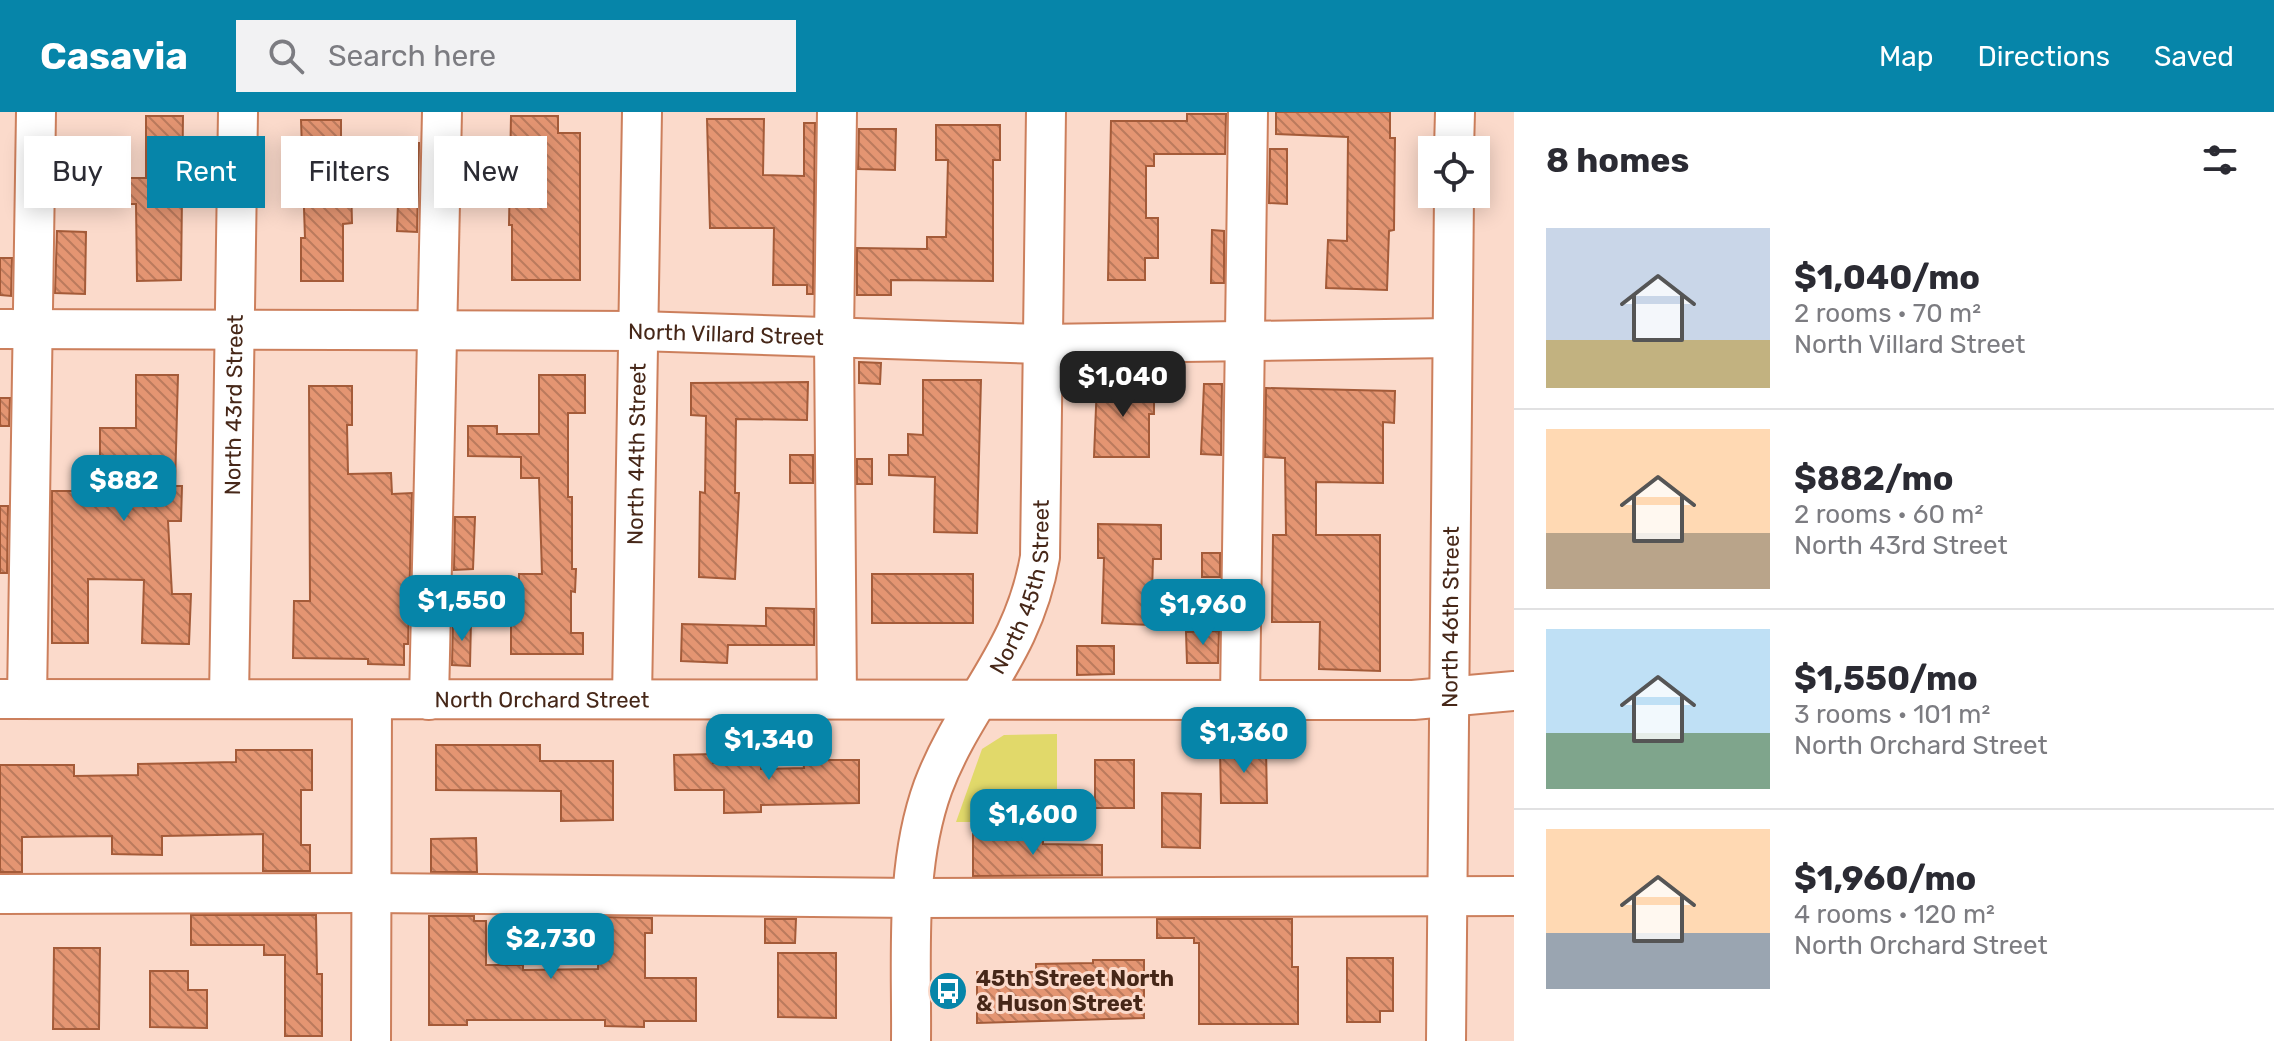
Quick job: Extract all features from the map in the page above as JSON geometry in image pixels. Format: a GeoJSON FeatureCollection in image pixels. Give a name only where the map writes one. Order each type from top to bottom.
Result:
{"type":"FeatureCollection","features":[{"type":"Feature","properties":{"kind":"street"},"geometry":{"type":"LineString","coordinates":[[13,699],[17,329],[36,112]]}},
{"type":"Feature","properties":{"kind":"street","name":"North 43rd Street"},"geometry":{"type":"LineString","coordinates":[[229,699],[238,112]]}},
{"type":"Feature","properties":{"kind":"street"},"geometry":{"type":"LineString","coordinates":[[429,700],[442,112]]}},
{"type":"Feature","properties":{"kind":"street","name":"North 44th Street"},"geometry":{"type":"LineString","coordinates":[[632,698],[642,112]]}},
{"type":"Feature","properties":{"kind":"street"},"geometry":{"type":"LineString","coordinates":[[837,112],[834,337],[837,699]]}},
{"type":"Feature","properties":{"kind":"street","name":"North 45th Street"},"geometry":{"type":"LineString","coordinates":[[911,1041],[913,898],[922,824],[948,753],[1021,627],[1036,581],[1040,557],[1046,112]]}},
{"type":"Feature","properties":{"kind":"street"},"geometry":{"type":"LineString","coordinates":[[1240,699],[1248,112]]}},
{"type":"Feature","properties":{"kind":"street"},"geometry":{"type":"LineString","coordinates":[[1454,136],[1455,112]]}},
{"type":"Feature","properties":{"kind":"street","name":"North 46th Street"},"geometry":{"type":"LineString","coordinates":[[1446,1041],[1454,208]]}},
{"type":"Feature","properties":{"kind":"street","name":"North Villard Street"},"geometry":{"type":"LineString","coordinates":[[17,329],[638,331],[1042,344],[1451,338]]}},
{"type":"Feature","properties":{"kind":"street","name":"North Orchard Street"},"geometry":{"type":"LineString","coordinates":[[13,699],[372,701],[632,698],[980,702],[1450,697],[1514,691]]}},
{"type":"Feature","properties":{"kind":"street"},"geometry":{"type":"LineString","coordinates":[[371,1041],[372,701]]}},
{"type":"Feature","properties":{"kind":"street"},"geometry":{"type":"LineString","coordinates":[[0,894],[372,893],[913,898],[1514,896]]}},
{"type":"Feature","properties":{"kind":"shaded area"},"geometry":{"type":"Polygon","coordinates":[[[1057,734],[1057,822],[956,822],[982,749],[1004,735],[1057,734]]]}},
{"type":"Feature","properties":{"kind":"building"},"geometry":{"type":"Polygon","coordinates":[[[1276,112],[1390,112],[1390,138],[1395,138],[1394,230],[1389,231],[1387,290],[1326,288],[1328,240],[1347,241],[1348,137],[1276,134],[1276,112]]]}},
{"type":"Feature","properties":{"kind":"building"},"geometry":{"type":"Polygon","coordinates":[[[1187,114],[1226,114],[1225,154],[1154,154],[1154,166],[1146,166],[1146,218],[1158,218],[1158,258],[1145,258],[1145,280],[1108,280],[1111,121],[1187,121],[1187,114]]]}},
{"type":"Feature","properties":{"kind":"building"},"geometry":{"type":"Polygon","coordinates":[[[146,116],[183,116],[183,136],[147,136],[147,208],[182,208],[181,280],[137,281],[136,204],[131,204],[131,178],[146,178],[146,116]]]}},
{"type":"Feature","properties":{"kind":"building"},"geometry":{"type":"Polygon","coordinates":[[[511,116],[558,116],[558,133],[580,133],[580,280],[512,280],[509,208],[547,208],[547,136],[511,136],[511,116]]]}},
{"type":"Feature","properties":{"kind":"building"},"geometry":{"type":"Polygon","coordinates":[[[707,119],[764,119],[763,175],[804,176],[804,123],[815,123],[813,294],[807,294],[807,285],[773,285],[774,228],[710,228],[707,119]]]}},
{"type":"Feature","properties":{"kind":"building"},"geometry":{"type":"Polygon","coordinates":[[[301,120],[341,120],[341,136],[302,136],[301,120]]]}},
{"type":"Feature","properties":{"kind":"building"},"geometry":{"type":"Polygon","coordinates":[[[936,125],[1000,125],[1000,160],[993,160],[993,281],[891,280],[891,295],[857,295],[857,248],[927,249],[927,237],[946,237],[948,160],[936,160],[936,125]]]}},
{"type":"Feature","properties":{"kind":"building"},"geometry":{"type":"Polygon","coordinates":[[[859,129],[896,129],[895,170],[858,169],[859,129]]]}},
{"type":"Feature","properties":{"kind":"building"},"geometry":{"type":"Polygon","coordinates":[[[1270,149],[1287,149],[1287,204],[1269,203],[1270,149]]]}},
{"type":"Feature","properties":{"kind":"building"},"geometry":{"type":"Polygon","coordinates":[[[304,208],[352,208],[352,223],[343,224],[343,281],[301,281],[301,238],[305,238],[304,208]]]}},
{"type":"Feature","properties":{"kind":"building"},"geometry":{"type":"Polygon","coordinates":[[[398,208],[418,208],[417,232],[397,231],[398,208]]]}},
{"type":"Feature","properties":{"kind":"building"},"geometry":{"type":"Polygon","coordinates":[[[1212,230],[1224,231],[1224,283],[1211,283],[1212,230]]]}},
{"type":"Feature","properties":{"kind":"building"},"geometry":{"type":"Polygon","coordinates":[[[57,231],[86,232],[85,294],[55,293],[57,231]]]}},
{"type":"Feature","properties":{"kind":"building"},"geometry":{"type":"Polygon","coordinates":[[[0,258],[12,258],[11,296],[0,295],[0,258]]]}},
{"type":"Feature","properties":{"kind":"building"},"geometry":{"type":"Polygon","coordinates":[[[859,362],[881,363],[880,384],[859,383],[859,362]]]}},
{"type":"Feature","properties":{"kind":"building"},"geometry":{"type":"Polygon","coordinates":[[[136,375],[178,375],[175,486],[182,486],[181,521],[168,521],[172,594],[191,594],[189,644],[142,643],[144,580],[88,579],[88,643],[52,643],[52,491],[100,491],[100,428],[136,428],[136,375]]]}},
{"type":"Feature","properties":{"kind":"building"},"geometry":{"type":"Polygon","coordinates":[[[539,375],[585,375],[585,413],[568,413],[568,497],[572,497],[572,569],[576,569],[575,592],[571,591],[571,633],[583,633],[583,654],[511,654],[511,612],[519,613],[519,574],[542,574],[539,478],[521,478],[521,457],[468,456],[468,426],[497,426],[497,434],[539,434],[539,375]]]}},
{"type":"Feature","properties":{"kind":"building"},"geometry":{"type":"Polygon","coordinates":[[[923,380],[981,380],[977,533],[934,532],[935,477],[889,475],[889,455],[908,455],[908,434],[923,435],[923,380]]]}},
{"type":"Feature","properties":{"kind":"building"},"geometry":{"type":"Polygon","coordinates":[[[808,382],[807,420],[736,419],[735,493],[739,493],[735,579],[699,577],[700,492],[705,493],[706,416],[691,415],[691,383],[808,382]]]}},
{"type":"Feature","properties":{"kind":"building"},"geometry":{"type":"Polygon","coordinates":[[[1154,382],[1154,414],[1149,414],[1149,457],[1094,457],[1097,383],[1154,382]]]}},
{"type":"Feature","properties":{"kind":"building"},"geometry":{"type":"Polygon","coordinates":[[[1204,384],[1222,384],[1221,455],[1201,454],[1204,384]]]}},
{"type":"Feature","properties":{"kind":"building"},"geometry":{"type":"Polygon","coordinates":[[[309,386],[352,386],[352,425],[347,425],[348,474],[391,473],[392,494],[412,493],[408,644],[404,644],[404,665],[368,664],[368,659],[293,658],[294,601],[310,601],[309,386]]]}},
{"type":"Feature","properties":{"kind":"building"},"geometry":{"type":"Polygon","coordinates":[[[1266,388],[1395,391],[1394,423],[1383,422],[1383,483],[1316,482],[1316,535],[1380,535],[1380,671],[1319,669],[1320,622],[1272,622],[1273,535],[1286,535],[1285,458],[1265,457],[1266,388]]]}},
{"type":"Feature","properties":{"kind":"building"},"geometry":{"type":"Polygon","coordinates":[[[0,398],[10,398],[9,426],[0,426],[0,398]]]}},
{"type":"Feature","properties":{"kind":"building"},"geometry":{"type":"Polygon","coordinates":[[[790,455],[813,455],[813,483],[790,483],[790,455]]]}},
{"type":"Feature","properties":{"kind":"building"},"geometry":{"type":"Polygon","coordinates":[[[857,459],[872,459],[872,484],[857,484],[857,459]]]}},
{"type":"Feature","properties":{"kind":"building"},"geometry":{"type":"Polygon","coordinates":[[[0,506],[8,506],[7,573],[0,573],[0,506]]]}},
{"type":"Feature","properties":{"kind":"building"},"geometry":{"type":"Polygon","coordinates":[[[455,517],[475,517],[473,569],[454,570],[455,517]]]}},
{"type":"Feature","properties":{"kind":"building"},"geometry":{"type":"Polygon","coordinates":[[[1098,524],[1161,525],[1161,559],[1153,559],[1151,625],[1102,623],[1104,558],[1098,558],[1098,524]]]}},
{"type":"Feature","properties":{"kind":"building"},"geometry":{"type":"Polygon","coordinates":[[[1202,553],[1220,553],[1220,577],[1202,577],[1202,553]]]}},
{"type":"Feature","properties":{"kind":"building"},"geometry":{"type":"Polygon","coordinates":[[[872,574],[973,574],[973,623],[872,623],[872,574]]]}},
{"type":"Feature","properties":{"kind":"building"},"geometry":{"type":"Polygon","coordinates":[[[766,608],[814,609],[814,645],[728,645],[727,663],[681,661],[682,624],[766,626],[766,608]]]}},
{"type":"Feature","properties":{"kind":"building"},"geometry":{"type":"Polygon","coordinates":[[[453,620],[471,620],[470,666],[452,665],[453,620]]]}},
{"type":"Feature","properties":{"kind":"building"},"geometry":{"type":"Polygon","coordinates":[[[1219,631],[1218,663],[1187,663],[1186,632],[1219,631]]]}},
{"type":"Feature","properties":{"kind":"building"},"geometry":{"type":"Polygon","coordinates":[[[1077,646],[1114,646],[1114,674],[1077,675],[1077,646]]]}},
{"type":"Feature","properties":{"kind":"building"},"geometry":{"type":"Polygon","coordinates":[[[436,745],[540,745],[540,761],[613,761],[613,820],[561,821],[561,791],[436,790],[436,745]]]}},
{"type":"Feature","properties":{"kind":"building"},"geometry":{"type":"Polygon","coordinates":[[[1220,747],[1266,747],[1267,803],[1221,803],[1220,747]]]}},
{"type":"Feature","properties":{"kind":"building"},"geometry":{"type":"Polygon","coordinates":[[[236,750],[312,750],[312,790],[301,790],[301,845],[310,845],[310,871],[263,871],[263,834],[162,836],[162,855],[112,854],[112,836],[22,837],[22,872],[0,872],[0,765],[74,765],[74,776],[138,775],[138,764],[236,762],[236,750]]]}},
{"type":"Feature","properties":{"kind":"building"},"geometry":{"type":"Polygon","coordinates":[[[713,754],[713,763],[761,762],[761,769],[804,768],[803,760],[859,760],[859,803],[761,805],[761,812],[724,813],[724,790],[675,790],[674,755],[713,754]]]}},
{"type":"Feature","properties":{"kind":"building"},"geometry":{"type":"Polygon","coordinates":[[[1095,760],[1134,760],[1134,808],[1095,808],[1095,760]]]}},
{"type":"Feature","properties":{"kind":"building"},"geometry":{"type":"Polygon","coordinates":[[[1162,793],[1201,794],[1200,848],[1162,847],[1162,793]]]}},
{"type":"Feature","properties":{"kind":"building"},"geometry":{"type":"Polygon","coordinates":[[[973,834],[1043,835],[1043,844],[1102,845],[1102,875],[973,876],[973,834]]]}},
{"type":"Feature","properties":{"kind":"building"},"geometry":{"type":"Polygon","coordinates":[[[476,838],[477,872],[431,872],[431,839],[476,838]]]}},
{"type":"Feature","properties":{"kind":"building"},"geometry":{"type":"Polygon","coordinates":[[[191,915],[316,915],[317,974],[322,974],[322,1036],[285,1036],[285,955],[264,955],[264,945],[191,945],[191,915]]]}},
{"type":"Feature","properties":{"kind":"building"},"geometry":{"type":"Polygon","coordinates":[[[429,916],[474,916],[474,921],[486,921],[486,965],[523,965],[523,970],[598,969],[599,917],[652,918],[652,933],[645,933],[645,978],[696,978],[696,1021],[644,1021],[644,1027],[605,1026],[605,1020],[467,1020],[467,1025],[429,1025],[429,916]]]}},
{"type":"Feature","properties":{"kind":"building"},"geometry":{"type":"Polygon","coordinates":[[[765,919],[796,919],[795,943],[765,943],[765,919]]]}},
{"type":"Feature","properties":{"kind":"building"},"geometry":{"type":"Polygon","coordinates":[[[1157,919],[1292,919],[1292,967],[1298,967],[1298,1024],[1199,1024],[1199,943],[1194,943],[1194,938],[1157,938],[1157,919]]]}},
{"type":"Feature","properties":{"kind":"building"},"geometry":{"type":"Polygon","coordinates":[[[54,948],[100,948],[99,1029],[53,1029],[54,948]]]}},
{"type":"Feature","properties":{"kind":"building"},"geometry":{"type":"Polygon","coordinates":[[[778,953],[836,953],[836,1018],[778,1017],[778,953]]]}},
{"type":"Feature","properties":{"kind":"building"},"geometry":{"type":"Polygon","coordinates":[[[1347,958],[1393,958],[1393,1011],[1380,1011],[1380,1022],[1347,1022],[1347,958]]]}},
{"type":"Feature","properties":{"kind":"building"},"geometry":{"type":"Polygon","coordinates":[[[1093,960],[1144,960],[1144,1018],[977,1023],[977,972],[1036,972],[1036,964],[1093,963],[1093,960]]]}},
{"type":"Feature","properties":{"kind":"building"},"geometry":{"type":"Polygon","coordinates":[[[150,971],[188,971],[188,990],[207,990],[207,1028],[150,1027],[150,971]]]}},
{"type":"Feature","properties":{"kind":"place","name":"45th Street North & Huson Street"},"geometry":{"type":"Point","coordinates":[948,991]}}]}
